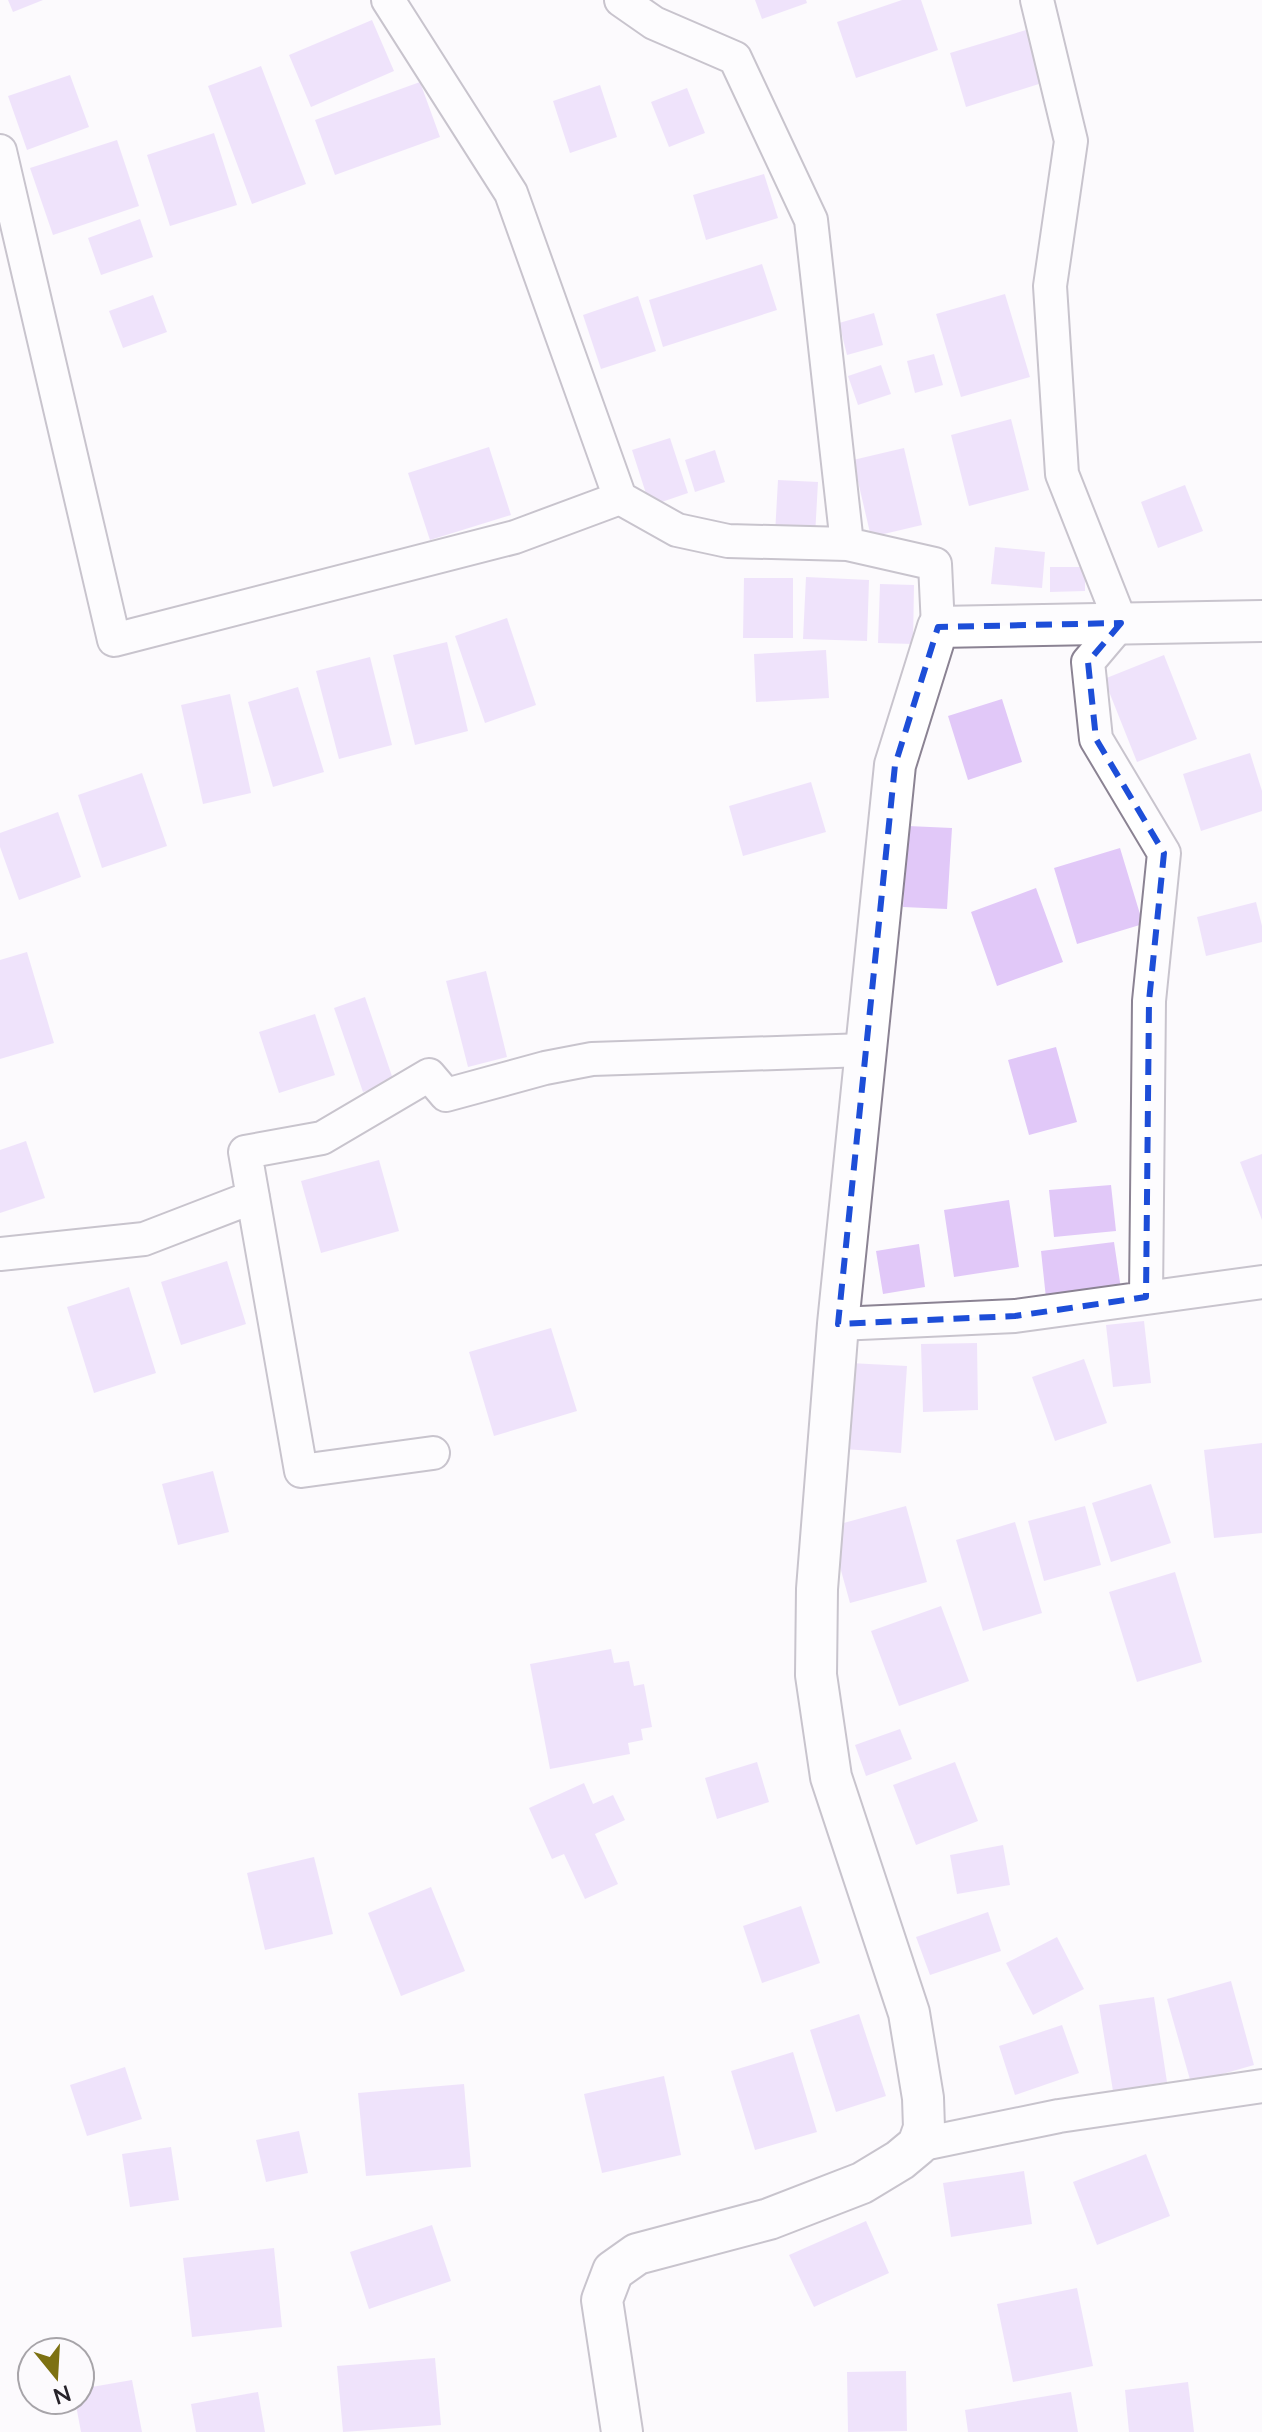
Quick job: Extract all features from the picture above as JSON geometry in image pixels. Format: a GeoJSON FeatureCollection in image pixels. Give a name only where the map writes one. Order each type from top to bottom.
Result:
{"type":"FeatureCollection","features":[{"type":"Feature","properties":{"kind":"street"},"geometry":{"type":"LineString","coordinates":[[388,0],[511,193],[620,498],[677,530],[728,541],[847,544],[935,564],[938,627],[895,765],[838,1324],[817,1589],[816,1675],[831,1777],[909,2013],[923,2098],[924,2128],[918,2145]]}},
{"type":"Feature","properties":{"kind":"street"},"geometry":{"type":"LineString","coordinates":[[621,0],[654,23],[735,58],[811,220],[847,544]]}},
{"type":"Feature","properties":{"kind":"street"},"geometry":{"type":"LineString","coordinates":[[1037,0],[1071,141],[1050,286],[1062,474],[1121,623]]}},
{"type":"Feature","properties":{"kind":"street"},"geometry":{"type":"LineString","coordinates":[[0,151],[114,640],[515,537],[620,498]]}},
{"type":"Feature","properties":{"kind":"street"},"geometry":{"type":"LineString","coordinates":[[938,627],[1262,621]]}},
{"type":"Feature","properties":{"kind":"street"},"geometry":{"type":"LineString","coordinates":[[1121,623],[1088,662],[1096,739],[1164,853],[1149,1001],[1146,1297]]}},
{"type":"Feature","properties":{"kind":"street"},"geometry":{"type":"LineString","coordinates":[[433,1453],[301,1471],[245,1152],[322,1138],[429,1075],[446,1095],[545,1068],[592,1059],[866,1050]]}},
{"type":"Feature","properties":{"kind":"street"},"geometry":{"type":"LineString","coordinates":[[0,1254],[144,1239],[253,1197]]}},
{"type":"Feature","properties":{"kind":"street"},"geometry":{"type":"LineString","coordinates":[[838,1324],[1015,1316],[1262,1282]]}},
{"type":"Feature","properties":{"kind":"street"},"geometry":{"type":"LineString","coordinates":[[622,2432],[602,2300],[613,2271],[637,2254],[769,2219],[862,2183],[918,2145],[1059,2116],[1262,2086]]}},
{"type":"Feature","properties":{"kind":"highlighted area"},"geometry":{"type":"Polygon","coordinates":[[[1121,623],[1088,662],[1096,739],[1164,853],[1149,1001],[1146,1297],[1015,1316],[838,1324],[895,765],[938,627],[1121,623]]]}},
{"type":"Feature","properties":{"kind":"building"},"geometry":{"type":"Polygon","coordinates":[[[8,0],[43,0],[13,12],[8,0]]]}},
{"type":"Feature","properties":{"kind":"building"},"geometry":{"type":"Polygon","coordinates":[[[755,0],[806,0],[807,3],[762,19],[755,0]]]}},
{"type":"Feature","properties":{"kind":"building"},"geometry":{"type":"Polygon","coordinates":[[[902,0],[921,0],[938,50],[856,78],[837,22],[902,0]]]}},
{"type":"Feature","properties":{"kind":"building"},"geometry":{"type":"Polygon","coordinates":[[[372,20],[394,71],[311,107],[289,55],[372,20]]]}},
{"type":"Feature","properties":{"kind":"building"},"geometry":{"type":"Polygon","coordinates":[[[1026,30],[1042,83],[966,107],[950,53],[1026,30]]]}},
{"type":"Feature","properties":{"kind":"building"},"geometry":{"type":"Polygon","coordinates":[[[261,66],[306,184],[252,204],[208,86],[261,66]]]}},
{"type":"Feature","properties":{"kind":"building"},"geometry":{"type":"Polygon","coordinates":[[[70,75],[89,127],[27,150],[8,96],[70,75]]]}},
{"type":"Feature","properties":{"kind":"building"},"geometry":{"type":"Polygon","coordinates":[[[420,82],[440,137],[335,175],[315,120],[420,82]]]}},
{"type":"Feature","properties":{"kind":"building"},"geometry":{"type":"Polygon","coordinates":[[[600,85],[617,137],[570,153],[553,101],[600,85]]]}},
{"type":"Feature","properties":{"kind":"building"},"geometry":{"type":"Polygon","coordinates":[[[687,88],[705,133],[669,147],[651,102],[687,88]]]}},
{"type":"Feature","properties":{"kind":"building"},"geometry":{"type":"Polygon","coordinates":[[[214,133],[237,205],[170,226],[147,155],[214,133]]]}},
{"type":"Feature","properties":{"kind":"building"},"geometry":{"type":"Polygon","coordinates":[[[117,140],[139,206],[53,235],[30,168],[117,140]]]}},
{"type":"Feature","properties":{"kind":"building"},"geometry":{"type":"Polygon","coordinates":[[[764,174],[778,218],[706,240],[693,195],[764,174]]]}},
{"type":"Feature","properties":{"kind":"building"},"geometry":{"type":"Polygon","coordinates":[[[140,219],[153,257],[101,275],[88,238],[140,219]]]}},
{"type":"Feature","properties":{"kind":"building"},"geometry":{"type":"Polygon","coordinates":[[[762,264],[777,310],[663,347],[649,300],[762,264]]]}},
{"type":"Feature","properties":{"kind":"building"},"geometry":{"type":"Polygon","coordinates":[[[1005,294],[1030,377],[961,397],[936,314],[1005,294]]]}},
{"type":"Feature","properties":{"kind":"building"},"geometry":{"type":"Polygon","coordinates":[[[153,295],[167,332],[123,348],[109,311],[153,295]]]}},
{"type":"Feature","properties":{"kind":"building"},"geometry":{"type":"Polygon","coordinates":[[[638,296],[656,351],[601,369],[583,315],[638,296]]]}},
{"type":"Feature","properties":{"kind":"building"},"geometry":{"type":"Polygon","coordinates":[[[874,313],[883,345],[847,355],[839,323],[874,313]]]}},
{"type":"Feature","properties":{"kind":"building"},"geometry":{"type":"Polygon","coordinates":[[[934,354],[943,385],[915,393],[907,361],[934,354]]]}},
{"type":"Feature","properties":{"kind":"building"},"geometry":{"type":"Polygon","coordinates":[[[881,365],[891,394],[858,405],[848,376],[881,365]]]}},
{"type":"Feature","properties":{"kind":"building"},"geometry":{"type":"Polygon","coordinates":[[[1011,419],[1029,490],[969,506],[951,435],[1011,419]]]}},
{"type":"Feature","properties":{"kind":"building"},"geometry":{"type":"Polygon","coordinates":[[[670,438],[688,493],[650,506],[632,450],[670,438]]]}},
{"type":"Feature","properties":{"kind":"building"},"geometry":{"type":"Polygon","coordinates":[[[489,447],[511,515],[430,540],[408,473],[489,447]]]}},
{"type":"Feature","properties":{"kind":"building"},"geometry":{"type":"Polygon","coordinates":[[[904,448],[922,525],[871,537],[853,460],[904,448]]]}},
{"type":"Feature","properties":{"kind":"building"},"geometry":{"type":"Polygon","coordinates":[[[715,450],[725,482],[695,492],[685,460],[715,450]]]}},
{"type":"Feature","properties":{"kind":"building"},"geometry":{"type":"Polygon","coordinates":[[[778,480],[818,482],[815,536],[775,534],[778,480]]]}},
{"type":"Feature","properties":{"kind":"building"},"geometry":{"type":"Polygon","coordinates":[[[1185,485],[1203,531],[1158,548],[1141,502],[1185,485]]]}},
{"type":"Feature","properties":{"kind":"building"},"geometry":{"type":"Polygon","coordinates":[[[995,547],[1045,552],[1042,588],[991,584],[995,547]]]}},
{"type":"Feature","properties":{"kind":"building"},"geometry":{"type":"Polygon","coordinates":[[[1050,567],[1085,567],[1085,591],[1050,592],[1050,567]]]}},
{"type":"Feature","properties":{"kind":"building"},"geometry":{"type":"Polygon","coordinates":[[[806,577],[869,580],[867,641],[803,639],[806,577]]]}},
{"type":"Feature","properties":{"kind":"building"},"geometry":{"type":"Polygon","coordinates":[[[744,578],[793,578],[793,638],[743,638],[744,578]]]}},
{"type":"Feature","properties":{"kind":"building"},"geometry":{"type":"Polygon","coordinates":[[[880,584],[914,585],[913,644],[878,643],[880,584]]]}},
{"type":"Feature","properties":{"kind":"building"},"geometry":{"type":"Polygon","coordinates":[[[507,618],[536,705],[485,723],[455,636],[507,618]]]}},
{"type":"Feature","properties":{"kind":"building"},"geometry":{"type":"Polygon","coordinates":[[[447,642],[468,731],[415,745],[393,655],[447,642]]]}},
{"type":"Feature","properties":{"kind":"building"},"geometry":{"type":"Polygon","coordinates":[[[826,650],[829,698],[756,702],[754,654],[826,650]]]}},
{"type":"Feature","properties":{"kind":"building"},"geometry":{"type":"Polygon","coordinates":[[[1164,655],[1197,739],[1137,762],[1104,679],[1164,655]]]}},
{"type":"Feature","properties":{"kind":"building"},"geometry":{"type":"Polygon","coordinates":[[[370,657],[392,745],[339,759],[316,671],[370,657]]]}},
{"type":"Feature","properties":{"kind":"building"},"geometry":{"type":"Polygon","coordinates":[[[298,687],[324,772],[273,787],[248,702],[298,687]]]}},
{"type":"Feature","properties":{"kind":"building"},"geometry":{"type":"Polygon","coordinates":[[[230,694],[251,793],[203,804],[181,705],[230,694]]]}},
{"type":"Feature","properties":{"kind":"building"},"geometry":{"type":"Polygon","coordinates":[[[1002,699],[1022,762],[968,780],[948,716],[1002,699]]]}},
{"type":"Feature","properties":{"kind":"building"},"geometry":{"type":"Polygon","coordinates":[[[1250,753],[1262,791],[1262,811],[1201,831],[1183,774],[1250,753]]]}},
{"type":"Feature","properties":{"kind":"building"},"geometry":{"type":"Polygon","coordinates":[[[142,773],[167,846],[102,868],[78,795],[142,773]]]}},
{"type":"Feature","properties":{"kind":"building"},"geometry":{"type":"Polygon","coordinates":[[[811,782],[826,832],[743,856],[729,806],[811,782]]]}},
{"type":"Feature","properties":{"kind":"building"},"geometry":{"type":"Polygon","coordinates":[[[58,812],[81,877],[19,900],[0,847],[0,833],[58,812]]]}},
{"type":"Feature","properties":{"kind":"building"},"geometry":{"type":"Polygon","coordinates":[[[908,826],[952,828],[947,909],[903,907],[908,826]]]}},
{"type":"Feature","properties":{"kind":"building"},"geometry":{"type":"Polygon","coordinates":[[[1120,848],[1143,924],[1077,944],[1054,868],[1120,848]]]}},
{"type":"Feature","properties":{"kind":"building"},"geometry":{"type":"Polygon","coordinates":[[[1036,888],[1063,962],[997,986],[971,912],[1036,888]]]}},
{"type":"Feature","properties":{"kind":"building"},"geometry":{"type":"Polygon","coordinates":[[[1256,902],[1262,942],[1206,956],[1197,917],[1256,902]]]}},
{"type":"Feature","properties":{"kind":"building"},"geometry":{"type":"Polygon","coordinates":[[[27,952],[54,1043],[0,1059],[0,960],[27,952]]]}},
{"type":"Feature","properties":{"kind":"building"},"geometry":{"type":"Polygon","coordinates":[[[486,971],[507,1057],[468,1067],[446,981],[486,971]]]}},
{"type":"Feature","properties":{"kind":"building"},"geometry":{"type":"Polygon","coordinates":[[[365,997],[394,1082],[363,1092],[334,1008],[365,997]]]}},
{"type":"Feature","properties":{"kind":"building"},"geometry":{"type":"Polygon","coordinates":[[[315,1014],[335,1075],[279,1093],[259,1032],[315,1014]]]}},
{"type":"Feature","properties":{"kind":"building"},"geometry":{"type":"Polygon","coordinates":[[[1056,1047],[1077,1122],[1029,1135],[1008,1060],[1056,1047]]]}},
{"type":"Feature","properties":{"kind":"building"},"geometry":{"type":"Polygon","coordinates":[[[26,1141],[45,1198],[0,1213],[0,1150],[26,1141]]]}},
{"type":"Feature","properties":{"kind":"building"},"geometry":{"type":"Polygon","coordinates":[[[1262,1154],[1262,1220],[1240,1162],[1262,1154]]]}},
{"type":"Feature","properties":{"kind":"building"},"geometry":{"type":"Polygon","coordinates":[[[379,1160],[399,1231],[321,1253],[301,1181],[379,1160]]]}},
{"type":"Feature","properties":{"kind":"building"},"geometry":{"type":"Polygon","coordinates":[[[1111,1185],[1116,1231],[1054,1237],[1049,1190],[1111,1185]]]}},
{"type":"Feature","properties":{"kind":"building"},"geometry":{"type":"Polygon","coordinates":[[[1009,1200],[1019,1267],[954,1277],[944,1210],[1009,1200]]]}},
{"type":"Feature","properties":{"kind":"building"},"geometry":{"type":"Polygon","coordinates":[[[1114,1242],[1121,1289],[1046,1298],[1041,1251],[1114,1242]]]}},
{"type":"Feature","properties":{"kind":"building"},"geometry":{"type":"Polygon","coordinates":[[[919,1244],[925,1287],[883,1294],[876,1251],[919,1244]]]}},
{"type":"Feature","properties":{"kind":"building"},"geometry":{"type":"Polygon","coordinates":[[[227,1261],[246,1324],[181,1345],[161,1282],[227,1261]]]}},
{"type":"Feature","properties":{"kind":"building"},"geometry":{"type":"Polygon","coordinates":[[[129,1287],[156,1373],[94,1393],[67,1307],[129,1287]]]}},
{"type":"Feature","properties":{"kind":"building"},"geometry":{"type":"Polygon","coordinates":[[[1144,1321],[1151,1383],[1113,1387],[1106,1325],[1144,1321]]]}},
{"type":"Feature","properties":{"kind":"building"},"geometry":{"type":"Polygon","coordinates":[[[551,1328],[577,1411],[494,1436],[469,1352],[551,1328]]]}},
{"type":"Feature","properties":{"kind":"building"},"geometry":{"type":"Polygon","coordinates":[[[977,1343],[978,1410],[923,1412],[921,1344],[977,1343]]]}},
{"type":"Feature","properties":{"kind":"building"},"geometry":{"type":"Polygon","coordinates":[[[1084,1359],[1107,1423],[1055,1441],[1032,1377],[1084,1359]]]}},
{"type":"Feature","properties":{"kind":"building"},"geometry":{"type":"Polygon","coordinates":[[[850,1363],[907,1366],[901,1453],[844,1449],[850,1363]]]}},
{"type":"Feature","properties":{"kind":"building"},"geometry":{"type":"Polygon","coordinates":[[[1262,1443],[1262,1533],[1214,1538],[1204,1450],[1262,1443]]]}},
{"type":"Feature","properties":{"kind":"building"},"geometry":{"type":"Polygon","coordinates":[[[213,1471],[229,1532],[178,1545],[162,1484],[213,1471]]]}},
{"type":"Feature","properties":{"kind":"building"},"geometry":{"type":"Polygon","coordinates":[[[1151,1484],[1171,1543],[1111,1562],[1092,1503],[1151,1484]]]}},
{"type":"Feature","properties":{"kind":"building"},"geometry":{"type":"Polygon","coordinates":[[[906,1506],[927,1582],[850,1603],[829,1527],[906,1506]]]}},
{"type":"Feature","properties":{"kind":"building"},"geometry":{"type":"Polygon","coordinates":[[[1085,1506],[1101,1565],[1044,1581],[1028,1521],[1085,1506]]]}},
{"type":"Feature","properties":{"kind":"building"},"geometry":{"type":"Polygon","coordinates":[[[1015,1522],[1042,1613],[983,1631],[956,1540],[1015,1522]]]}},
{"type":"Feature","properties":{"kind":"building"},"geometry":{"type":"Polygon","coordinates":[[[1175,1572],[1202,1662],[1137,1682],[1109,1592],[1175,1572]]]}},
{"type":"Feature","properties":{"kind":"building"},"geometry":{"type":"Polygon","coordinates":[[[941,1606],[969,1681],[899,1706],[871,1631],[941,1606]]]}},
{"type":"Feature","properties":{"kind":"building"},"geometry":{"type":"Polygon","coordinates":[[[611,1649],[614,1663],[629,1661],[634,1686],[644,1684],[652,1727],[641,1729],[643,1740],[628,1743],[630,1754],[550,1769],[530,1664],[611,1649]]]}},
{"type":"Feature","properties":{"kind":"building"},"geometry":{"type":"Polygon","coordinates":[[[900,1729],[912,1759],[866,1776],[855,1745],[900,1729]]]}},
{"type":"Feature","properties":{"kind":"building"},"geometry":{"type":"Polygon","coordinates":[[[757,1762],[769,1802],[717,1819],[705,1778],[757,1762]]]}},
{"type":"Feature","properties":{"kind":"building"},"geometry":{"type":"Polygon","coordinates":[[[955,1762],[978,1821],[916,1845],[893,1785],[955,1762]]]}},
{"type":"Feature","properties":{"kind":"building"},"geometry":{"type":"Polygon","coordinates":[[[584,1783],[593,1804],[613,1795],[625,1820],[595,1834],[618,1884],[585,1899],[564,1854],[552,1859],[529,1808],[584,1783]]]}},
{"type":"Feature","properties":{"kind":"building"},"geometry":{"type":"Polygon","coordinates":[[[1003,1845],[1010,1885],[957,1894],[950,1855],[1003,1845]]]}},
{"type":"Feature","properties":{"kind":"building"},"geometry":{"type":"Polygon","coordinates":[[[314,1857],[333,1934],[265,1950],[247,1873],[314,1857]]]}},
{"type":"Feature","properties":{"kind":"building"},"geometry":{"type":"Polygon","coordinates":[[[431,1887],[465,1971],[401,1996],[368,1913],[431,1887]]]}},
{"type":"Feature","properties":{"kind":"building"},"geometry":{"type":"Polygon","coordinates":[[[801,1906],[820,1963],[762,1983],[743,1926],[801,1906]]]}},
{"type":"Feature","properties":{"kind":"building"},"geometry":{"type":"Polygon","coordinates":[[[988,1912],[1001,1951],[930,1975],[916,1937],[988,1912]]]}},
{"type":"Feature","properties":{"kind":"building"},"geometry":{"type":"Polygon","coordinates":[[[1057,1937],[1084,1989],[1033,2015],[1006,1963],[1057,1937]]]}},
{"type":"Feature","properties":{"kind":"building"},"geometry":{"type":"Polygon","coordinates":[[[1231,1981],[1254,2065],[1191,2083],[1167,1999],[1231,1981]]]}},
{"type":"Feature","properties":{"kind":"building"},"geometry":{"type":"Polygon","coordinates":[[[1154,1997],[1167,2082],[1113,2091],[1099,2005],[1154,1997]]]}},
{"type":"Feature","properties":{"kind":"building"},"geometry":{"type":"Polygon","coordinates":[[[859,2014],[886,2096],[836,2112],[810,2030],[859,2014]]]}},
{"type":"Feature","properties":{"kind":"building"},"geometry":{"type":"Polygon","coordinates":[[[1062,2025],[1079,2073],[1015,2095],[999,2046],[1062,2025]]]}},
{"type":"Feature","properties":{"kind":"building"},"geometry":{"type":"Polygon","coordinates":[[[793,2052],[817,2132],[755,2150],[731,2071],[793,2052]]]}},
{"type":"Feature","properties":{"kind":"building"},"geometry":{"type":"Polygon","coordinates":[[[125,2067],[142,2119],[87,2136],[70,2085],[125,2067]]]}},
{"type":"Feature","properties":{"kind":"building"},"geometry":{"type":"Polygon","coordinates":[[[664,2076],[681,2155],[602,2173],[584,2094],[664,2076]]]}},
{"type":"Feature","properties":{"kind":"building"},"geometry":{"type":"Polygon","coordinates":[[[464,2084],[471,2167],[366,2176],[358,2093],[464,2084]]]}},
{"type":"Feature","properties":{"kind":"building"},"geometry":{"type":"Polygon","coordinates":[[[299,2131],[308,2173],[266,2182],[256,2140],[299,2131]]]}},
{"type":"Feature","properties":{"kind":"building"},"geometry":{"type":"Polygon","coordinates":[[[171,2147],[179,2200],[130,2207],[122,2154],[171,2147]]]}},
{"type":"Feature","properties":{"kind":"building"},"geometry":{"type":"Polygon","coordinates":[[[1146,2154],[1170,2216],[1097,2245],[1073,2182],[1146,2154]]]}},
{"type":"Feature","properties":{"kind":"building"},"geometry":{"type":"Polygon","coordinates":[[[1024,2171],[1032,2224],[951,2237],[943,2183],[1024,2171]]]}},
{"type":"Feature","properties":{"kind":"building"},"geometry":{"type":"Polygon","coordinates":[[[866,2221],[889,2273],[814,2307],[789,2255],[866,2221]]]}},
{"type":"Feature","properties":{"kind":"building"},"geometry":{"type":"Polygon","coordinates":[[[432,2225],[451,2281],[369,2309],[350,2252],[432,2225]]]}},
{"type":"Feature","properties":{"kind":"building"},"geometry":{"type":"Polygon","coordinates":[[[274,2248],[282,2327],[192,2337],[183,2258],[274,2248]]]}},
{"type":"Feature","properties":{"kind":"building"},"geometry":{"type":"Polygon","coordinates":[[[1077,2288],[1093,2366],[1013,2382],[997,2304],[1077,2288]]]}},
{"type":"Feature","properties":{"kind":"building"},"geometry":{"type":"Polygon","coordinates":[[[435,2358],[441,2425],[343,2432],[337,2366],[435,2358]]]}},
{"type":"Feature","properties":{"kind":"building"},"geometry":{"type":"Polygon","coordinates":[[[906,2371],[907,2431],[848,2432],[847,2372],[906,2371]]]}},
{"type":"Feature","properties":{"kind":"building"},"geometry":{"type":"Polygon","coordinates":[[[132,2380],[142,2432],[81,2432],[78,2416],[96,2416],[96,2386],[132,2380]]]}},
{"type":"Feature","properties":{"kind":"building"},"geometry":{"type":"Polygon","coordinates":[[[1188,2382],[1194,2432],[1129,2432],[1125,2390],[1188,2382]]]}},
{"type":"Feature","properties":{"kind":"building"},"geometry":{"type":"Polygon","coordinates":[[[258,2392],[265,2432],[196,2432],[191,2404],[258,2392]]]}},
{"type":"Feature","properties":{"kind":"building"},"geometry":{"type":"Polygon","coordinates":[[[1071,2392],[1078,2432],[968,2432],[965,2410],[1071,2392]]]}}]}
